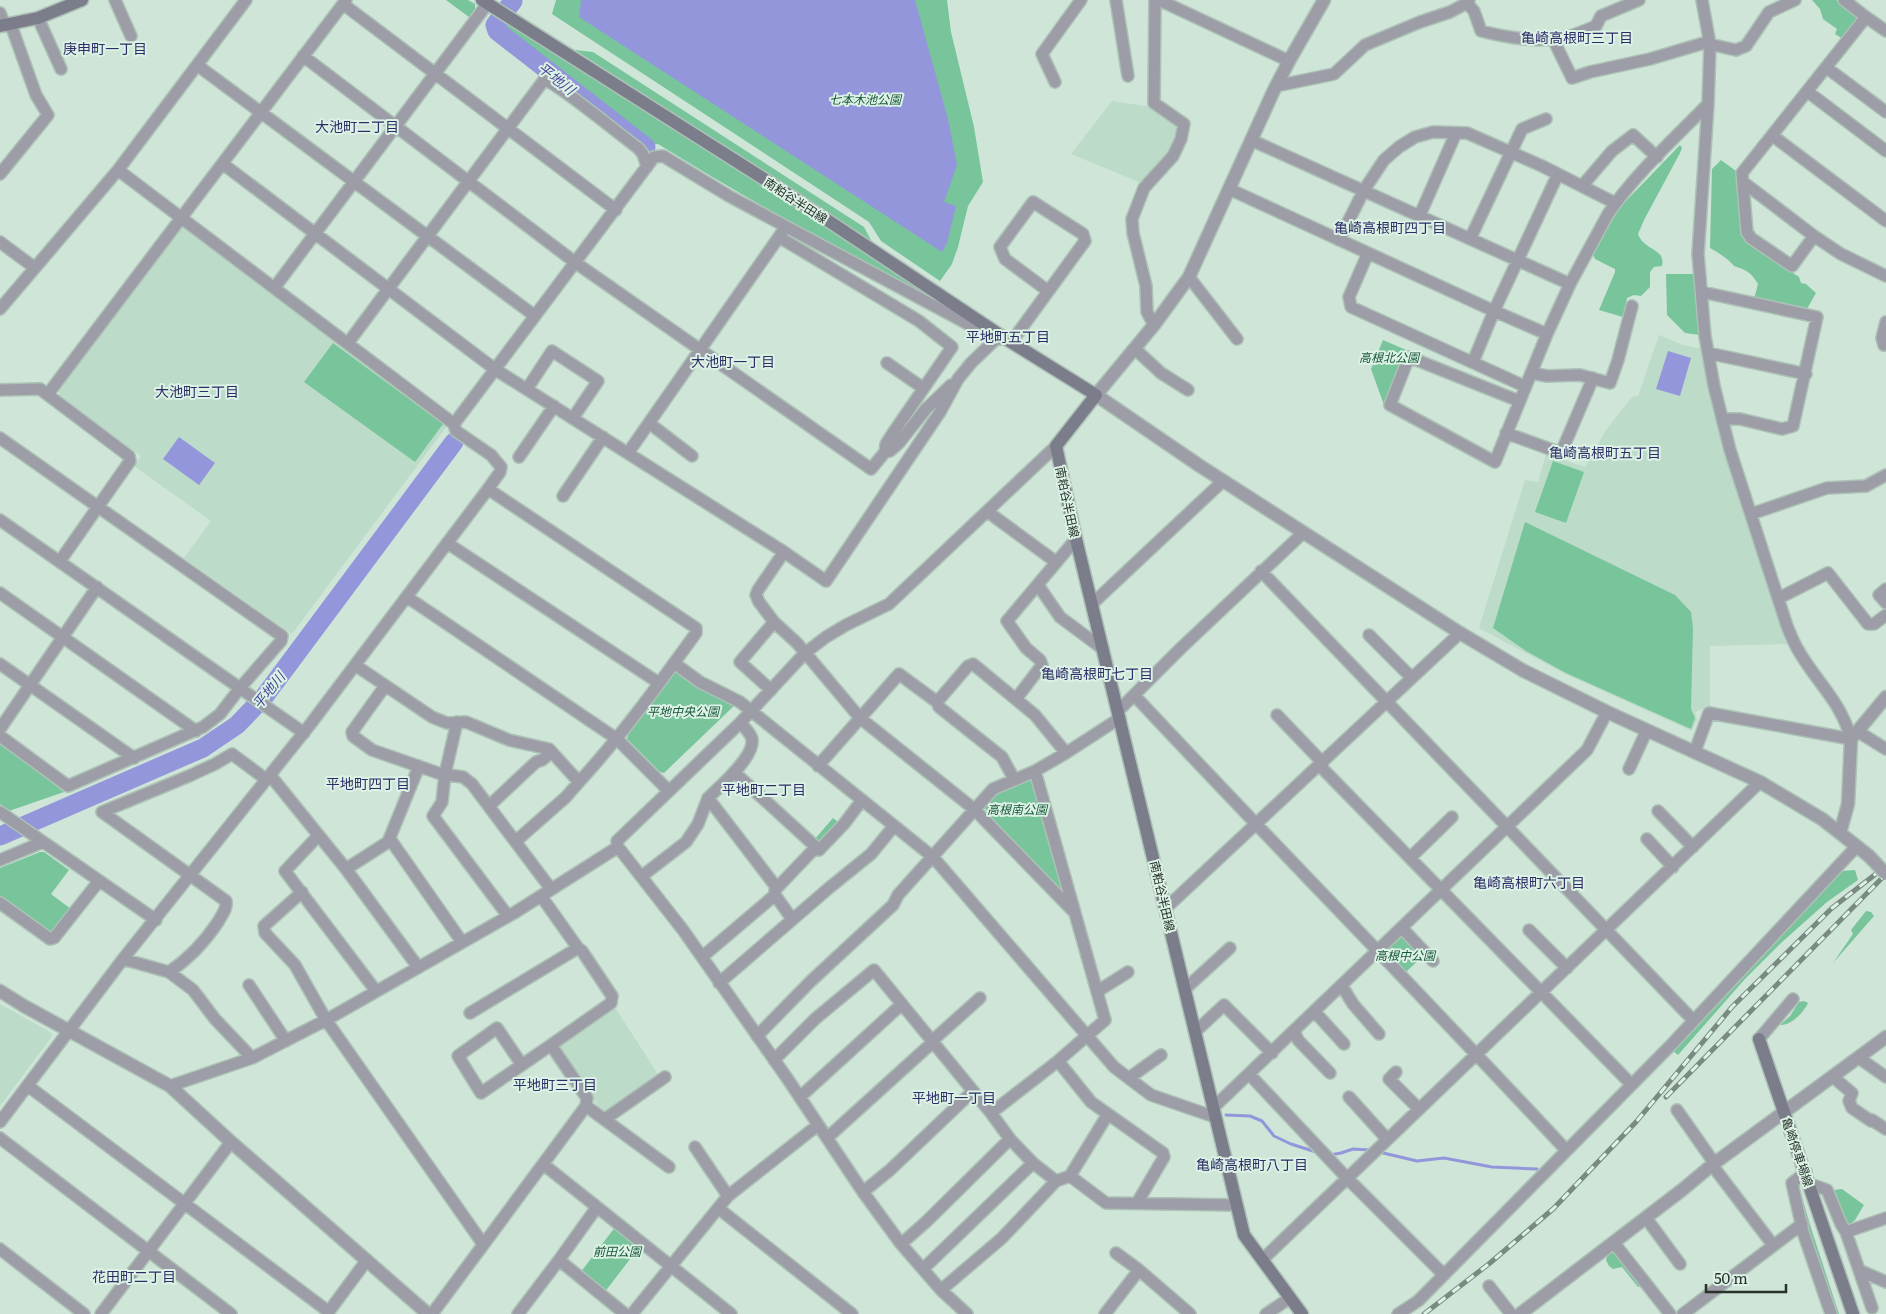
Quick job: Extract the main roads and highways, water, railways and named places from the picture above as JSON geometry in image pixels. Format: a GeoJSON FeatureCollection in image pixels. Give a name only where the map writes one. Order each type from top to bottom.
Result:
{"type":"FeatureCollection","features":[{"type":"Feature","properties":{"kind":"main road"},"geometry":{"type":"LineString","coordinates":[[5,26],[38,18],[82,0]]}},
{"type":"Feature","properties":{"kind":"main road","name":"南粕谷半田線"},"geometry":{"type":"LineString","coordinates":[[496,6],[783,191],[1005,340],[1096,395],[1056,446],[1076,539],[1244,1235],[1302,1314]]}},
{"type":"Feature","properties":{"kind":"main road","name":"亀崎停車場線"},"geometry":{"type":"LineString","coordinates":[[1759,1039],[1853,1314]]}},
{"type":"Feature","properties":{"kind":"water","name":"七本木池公園"},"geometry":{"type":"Polygon","coordinates":[[[581,0],[915,0],[948,119],[957,165],[944,202],[956,206],[947,243],[942,252],[579,17],[581,0]]]}},
{"type":"Feature","properties":{"kind":"water"},"geometry":{"type":"Polygon","coordinates":[[[1668,351],[1691,358],[1680,396],[1656,389],[1668,351]]]}},
{"type":"Feature","properties":{"kind":"water"},"geometry":{"type":"Polygon","coordinates":[[[179,437],[215,463],[199,485],[163,459],[179,437]]]}},
{"type":"Feature","properties":{"kind":"waterway","name":"平地川"},"geometry":{"type":"LineString","coordinates":[[513,1],[495,25],[497,31],[646,147]]}},
{"type":"Feature","properties":{"kind":"waterway","name":"平地川"},"geometry":{"type":"LineString","coordinates":[[0,836],[203,748],[237,725],[264,697],[454,442]]}},
{"type":"Feature","properties":{"kind":"waterway"},"geometry":{"type":"LineString","coordinates":[[1226,1115],[1250,1116],[1262,1121],[1274,1136],[1316,1152]]}},
{"type":"Feature","properties":{"kind":"waterway"},"geometry":{"type":"LineString","coordinates":[[1330,1155],[1353,1149],[1370,1150]]}},
{"type":"Feature","properties":{"kind":"waterway"},"geometry":{"type":"LineString","coordinates":[[1379,1152],[1417,1161],[1444,1158],[1492,1167],[1537,1169]]}},
{"type":"Feature","properties":{"kind":"railway"},"geometry":{"type":"LineString","coordinates":[[1424,1314],[1490,1263],[1553,1209],[1636,1122],[1732,1007],[1832,908],[1886,866]]}},
{"type":"Feature","properties":{"kind":"railway"},"geometry":{"type":"LineString","coordinates":[[1666,1097],[1886,874]]}},
{"type":"Feature","properties":{"kind":"district","name":"亀崎高根町三丁目"},"geometry":{"type":"Point","coordinates":[1577,37]}},
{"type":"Feature","properties":{"kind":"district","name":"庚申町一丁目"},"geometry":{"type":"Point","coordinates":[105,48]}},
{"type":"Feature","properties":{"kind":"district","name":"大池町二丁目"},"geometry":{"type":"Point","coordinates":[357,126]}},
{"type":"Feature","properties":{"kind":"district","name":"亀崎高根町四丁目"},"geometry":{"type":"Point","coordinates":[1390,227]}},
{"type":"Feature","properties":{"kind":"district","name":"平地町五丁目"},"geometry":{"type":"Point","coordinates":[1008,336]}},
{"type":"Feature","properties":{"kind":"district","name":"大池町一丁目"},"geometry":{"type":"Point","coordinates":[733,361]}},
{"type":"Feature","properties":{"kind":"district","name":"大池町三丁目"},"geometry":{"type":"Point","coordinates":[197,391]}},
{"type":"Feature","properties":{"kind":"district","name":"亀崎高根町五丁目"},"geometry":{"type":"Point","coordinates":[1605,452]}},
{"type":"Feature","properties":{"kind":"district","name":"亀崎高根町七丁目"},"geometry":{"type":"Point","coordinates":[1097,673]}},
{"type":"Feature","properties":{"kind":"district","name":"平地町四丁目"},"geometry":{"type":"Point","coordinates":[368,783]}},
{"type":"Feature","properties":{"kind":"district","name":"平地町二丁目"},"geometry":{"type":"Point","coordinates":[764,789]}},
{"type":"Feature","properties":{"kind":"district","name":"亀崎高根町六丁目"},"geometry":{"type":"Point","coordinates":[1529,882]}},
{"type":"Feature","properties":{"kind":"district","name":"平地町三丁目"},"geometry":{"type":"Point","coordinates":[555,1084]}},
{"type":"Feature","properties":{"kind":"district","name":"平地町一丁目"},"geometry":{"type":"Point","coordinates":[954,1097]}},
{"type":"Feature","properties":{"kind":"district","name":"亀崎高根町八丁目"},"geometry":{"type":"Point","coordinates":[1252,1164]}},
{"type":"Feature","properties":{"kind":"district","name":"花田町二丁目"},"geometry":{"type":"Point","coordinates":[134,1276]}},
{"type":"Feature","properties":{"kind":"park label","name":"高根北公園"},"geometry":{"type":"Point","coordinates":[1389,357]}},
{"type":"Feature","properties":{"kind":"park label","name":"平地中央公園"},"geometry":{"type":"Point","coordinates":[683,711]}},
{"type":"Feature","properties":{"kind":"park label","name":"高根南公園"},"geometry":{"type":"Point","coordinates":[1017,809]}},
{"type":"Feature","properties":{"kind":"park label","name":"高根中公園"},"geometry":{"type":"Point","coordinates":[1405,955]}},
{"type":"Feature","properties":{"kind":"park label","name":"前田公園"},"geometry":{"type":"Point","coordinates":[617,1251]}}]}
